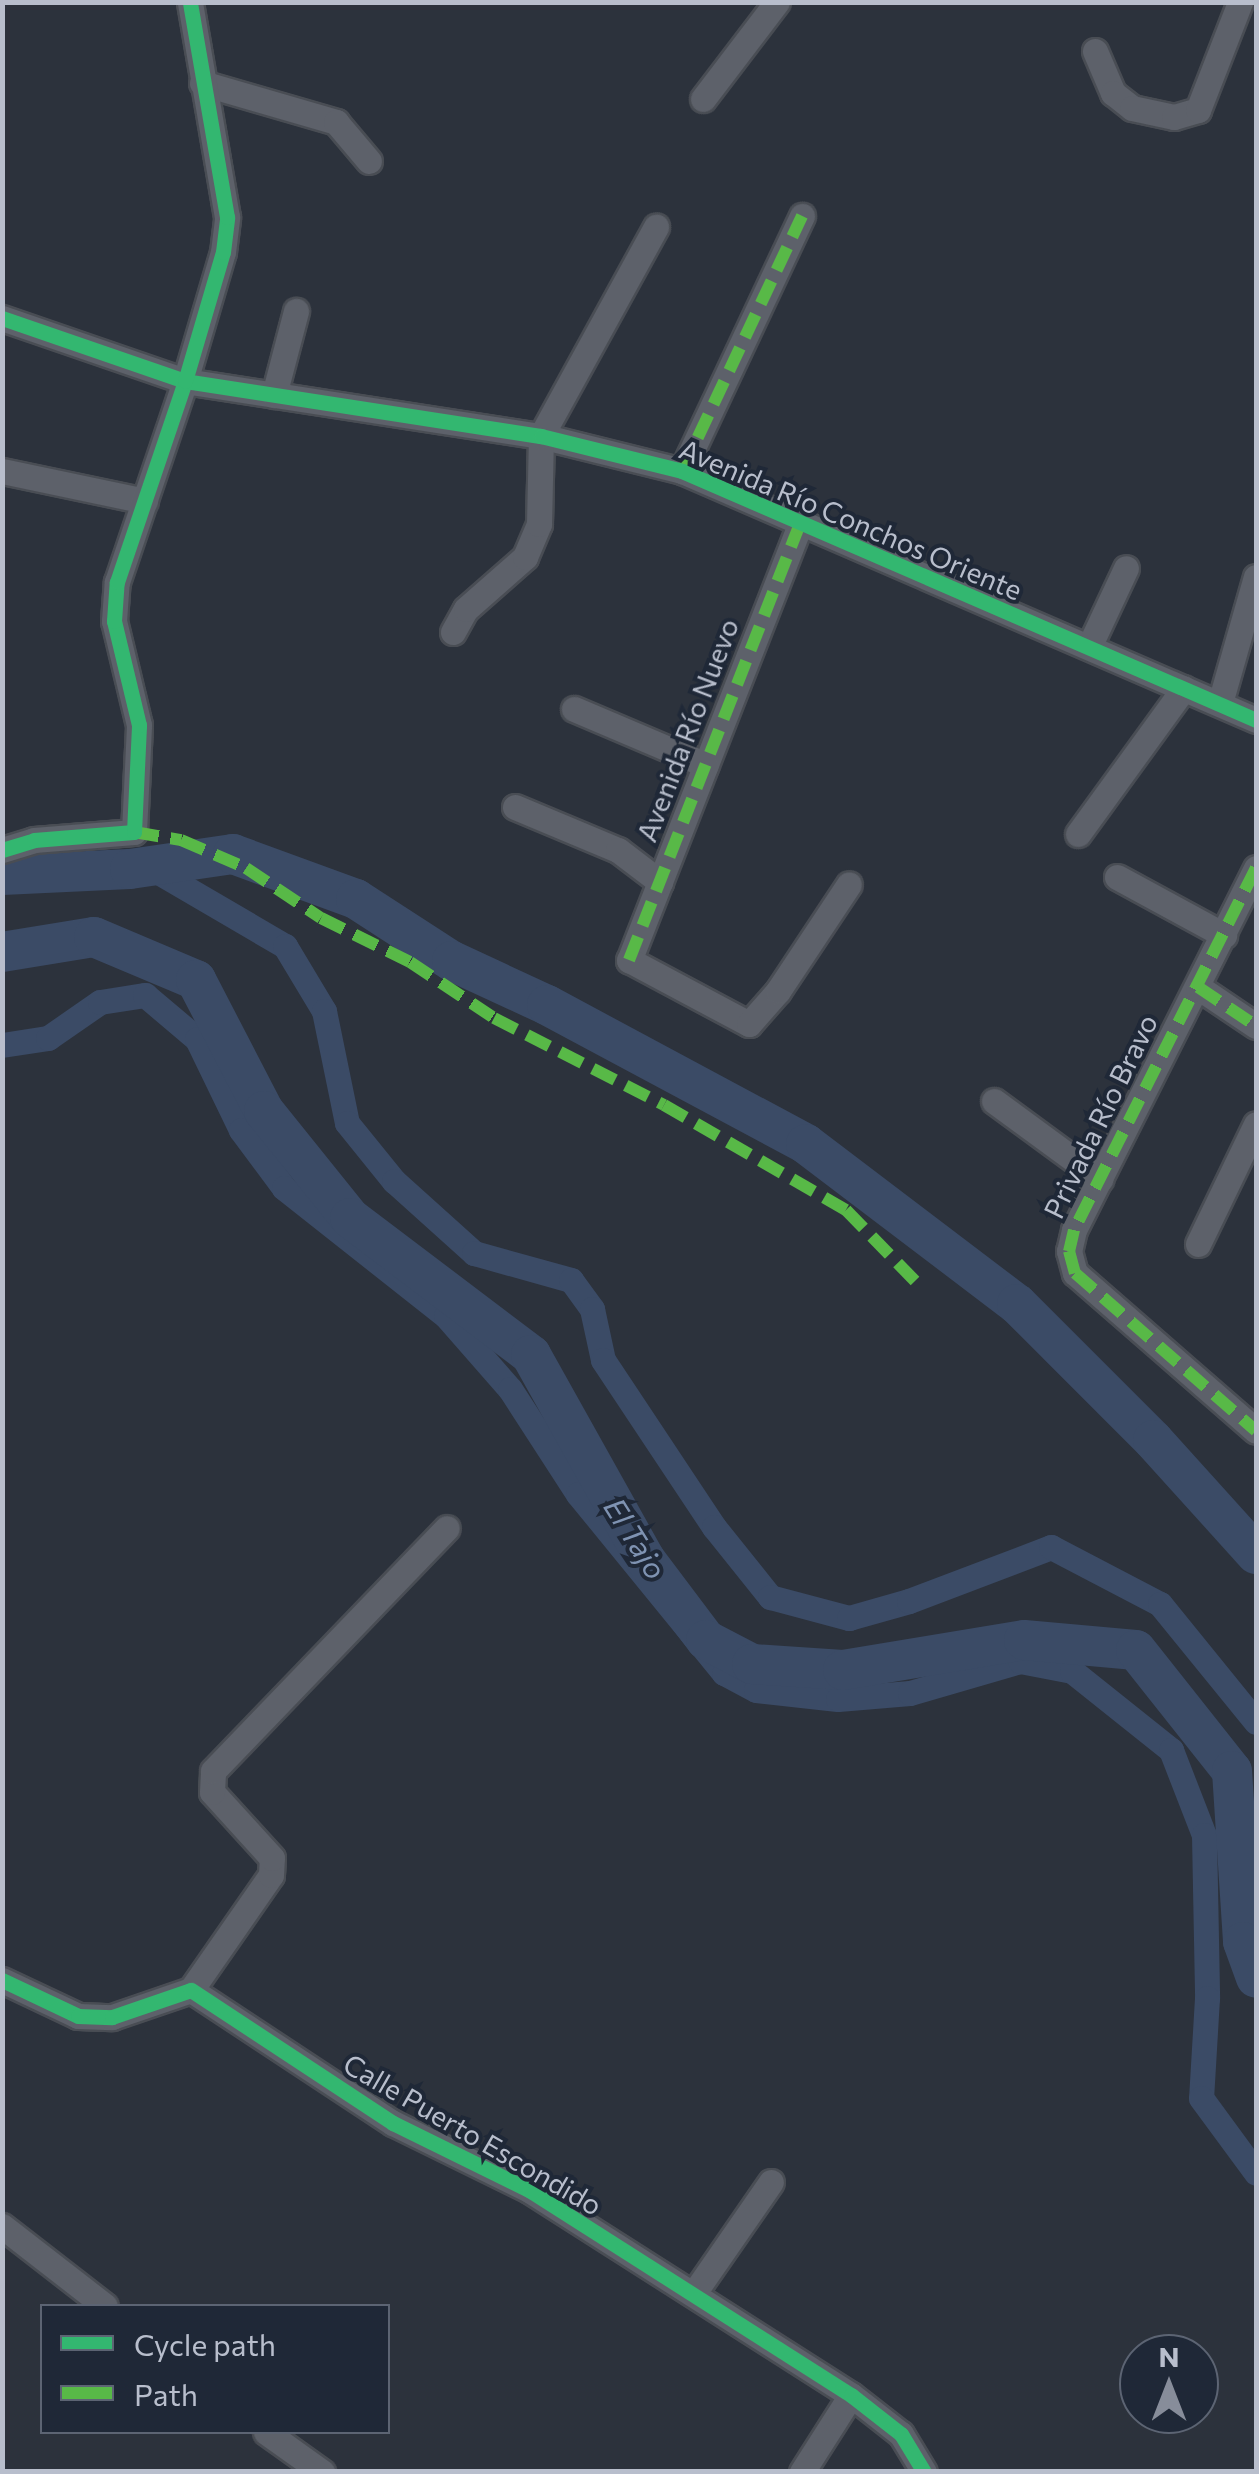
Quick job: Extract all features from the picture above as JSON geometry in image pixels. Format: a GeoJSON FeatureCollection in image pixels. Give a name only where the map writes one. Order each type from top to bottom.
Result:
{"type":"FeatureCollection","features":[{"type":"Feature","properties":{"kind":"street"},"geometry":{"type":"LineString","coordinates":[[2,850],[34,840],[134,832],[139,724],[114,621],[118,582],[185,381],[223,252],[227,217],[190,2]]}},
{"type":"Feature","properties":{"kind":"street"},"geometry":{"type":"LineString","coordinates":[[703,98],[777,2]]}},
{"type":"Feature","properties":{"kind":"street"},"geometry":{"type":"LineString","coordinates":[[1095,51],[1112,92],[1132,108],[1174,117],[1198,110],[1240,2]]}},
{"type":"Feature","properties":{"kind":"street"},"geometry":{"type":"LineString","coordinates":[[202,83],[336,122],[369,161]]}},
{"type":"Feature","properties":{"kind":"street"},"geometry":{"type":"LineString","coordinates":[[682,472],[802,216]]}},
{"type":"Feature","properties":{"kind":"street"},"geometry":{"type":"LineString","coordinates":[[453,632],[466,609],[525,557],[540,524],[541,436],[656,227]]}},
{"type":"Feature","properties":{"kind":"street"},"geometry":{"type":"LineString","coordinates":[[274,395],[296,310]]}},
{"type":"Feature","properties":{"kind":"street","name":"Avenida Río Conchos Oriente"},"geometry":{"type":"LineString","coordinates":[[2,318],[185,381],[541,436],[682,472],[1256,720]]}},
{"type":"Feature","properties":{"kind":"street"},"geometry":{"type":"LineString","coordinates":[[2,471],[145,501]]}},
{"type":"Feature","properties":{"kind":"street","name":"Avenida Río Nuevo"},"geometry":{"type":"LineString","coordinates":[[801,522],[629,960],[749,1024],[778,992],[849,884]]}},
{"type":"Feature","properties":{"kind":"street"},"geometry":{"type":"LineString","coordinates":[[1089,647],[1126,568]]}},
{"type":"Feature","properties":{"kind":"street"},"geometry":{"type":"LineString","coordinates":[[1220,703],[1256,577]]}},
{"type":"Feature","properties":{"kind":"street"},"geometry":{"type":"LineString","coordinates":[[1078,834],[1184,688]]}},
{"type":"Feature","properties":{"kind":"street"},"geometry":{"type":"LineString","coordinates":[[574,709],[706,765]]}},
{"type":"Feature","properties":{"kind":"street"},"geometry":{"type":"LineString","coordinates":[[515,807],[618,850],[660,882]]}},
{"type":"Feature","properties":{"kind":"street","name":"Privada Río Bravo"},"geometry":{"type":"LineString","coordinates":[[1256,868],[1074,1230],[1069,1251],[1074,1273],[1256,1430]]}},
{"type":"Feature","properties":{"kind":"street"},"geometry":{"type":"LineString","coordinates":[[1117,878],[1224,935]]}},
{"type":"Feature","properties":{"kind":"street"},"geometry":{"type":"LineString","coordinates":[[1198,987],[1256,1026]]}},
{"type":"Feature","properties":{"kind":"street"},"geometry":{"type":"LineString","coordinates":[[994,1101],[1100,1179]]}},
{"type":"Feature","properties":{"kind":"street"},"geometry":{"type":"LineString","coordinates":[[1198,1244],[1256,1124]]}},
{"type":"Feature","properties":{"kind":"street"},"geometry":{"type":"LineString","coordinates":[[2,1980],[78,2016],[112,2017],[191,1990],[271,1875],[272,1858],[212,1792],[213,1771],[447,1528]]}},
{"type":"Feature","properties":{"kind":"street","name":"Calle Puerto Escondido"},"geometry":{"type":"LineString","coordinates":[[191,1990],[393,2123],[530,2190],[851,2396],[900,2434],[924,2472]]}},
{"type":"Feature","properties":{"kind":"street"},"geometry":{"type":"LineString","coordinates":[[694,2293],[771,2182]]}},
{"type":"Feature","properties":{"kind":"street"},"geometry":{"type":"LineString","coordinates":[[2,2226],[102,2304]]}},
{"type":"Feature","properties":{"kind":"street"},"geometry":{"type":"LineString","coordinates":[[802,2472],[851,2396]]}},
{"type":"Feature","properties":{"kind":"street"},"geometry":{"type":"LineString","coordinates":[[269,2434],[296,2472]]}},
{"type":"Feature","properties":{"kind":"street"},"geometry":{"type":"LineString","coordinates":[[269,2434],[322,2472]]}},
{"type":"Feature","properties":{"kind":"waterway"},"geometry":{"type":"LineString","coordinates":[[2,875],[130,869],[233,854],[356,899],[452,961],[547,1005],[806,1144],[1017,1304],[1153,1440],[1256,1554]]}},
{"type":"Feature","properties":{"kind":"waterway"},"geometry":{"type":"LineString","coordinates":[[148,866],[285,946],[324,1011],[347,1123],[394,1181],[474,1253],[571,1280],[592,1309],[603,1360],[714,1527],[770,1597],[849,1618],[909,1601],[1051,1547],[1160,1604],[1256,1722]]}},
{"type":"Feature","properties":{"kind":"waterway","name":"El Tajo"},"geometry":{"type":"LineString","coordinates":[[2,952],[94,937],[196,980],[264,1111],[350,1218],[531,1355],[645,1559],[706,1640],[752,1664],[843,1670],[1024,1640],[1136,1650],[1232,1771],[1243,1942],[1256,1978]]}},
{"type":"Feature","properties":{"kind":"waterway"},"geometry":{"type":"LineString","coordinates":[[2,1045],[48,1038],[100,1002],[145,995],[197,1039],[241,1130],[284,1188],[446,1316],[510,1389],[578,1494],[724,1673],[756,1690],[838,1699],[910,1693],[1020,1661],[1072,1671],[1171,1750],[1204,1835],[1207,1998],[1201,2098],[1256,2173]]}},
{"type":"Feature","properties":{"kind":"marked path"},"geometry":{"type":"LineString","coordinates":[[682,471],[802,216]]}},
{"type":"Feature","properties":{"kind":"marked path"},"geometry":{"type":"LineString","coordinates":[[629,960],[801,522]]}},
{"type":"Feature","properties":{"kind":"marked path"},"geometry":{"type":"LineString","coordinates":[[134,832],[181,840],[246,868],[321,918],[410,962],[494,1018],[664,1105],[846,1210],[920,1286]]}},
{"type":"Feature","properties":{"kind":"marked path"},"geometry":{"type":"LineString","coordinates":[[1256,868],[1074,1230],[1069,1251],[1075,1273],[1256,1431]]}},
{"type":"Feature","properties":{"kind":"marked path"},"geometry":{"type":"LineString","coordinates":[[1198,987],[1256,1026]]}},
{"type":"Feature","properties":{"kind":"cycle path"},"geometry":{"type":"LineString","coordinates":[[2,850],[34,840],[134,832],[139,725],[114,621],[117,582],[185,381],[223,252],[227,217],[190,2]]}},
{"type":"Feature","properties":{"kind":"cycle path"},"geometry":{"type":"LineString","coordinates":[[2,318],[185,381],[541,436],[682,471],[1256,720]]}},
{"type":"Feature","properties":{"kind":"cycle path"},"geometry":{"type":"LineString","coordinates":[[2,1980],[78,2016],[112,2017],[191,1990],[393,2123],[529,2190],[851,2395],[901,2434],[924,2472]]}}]}
